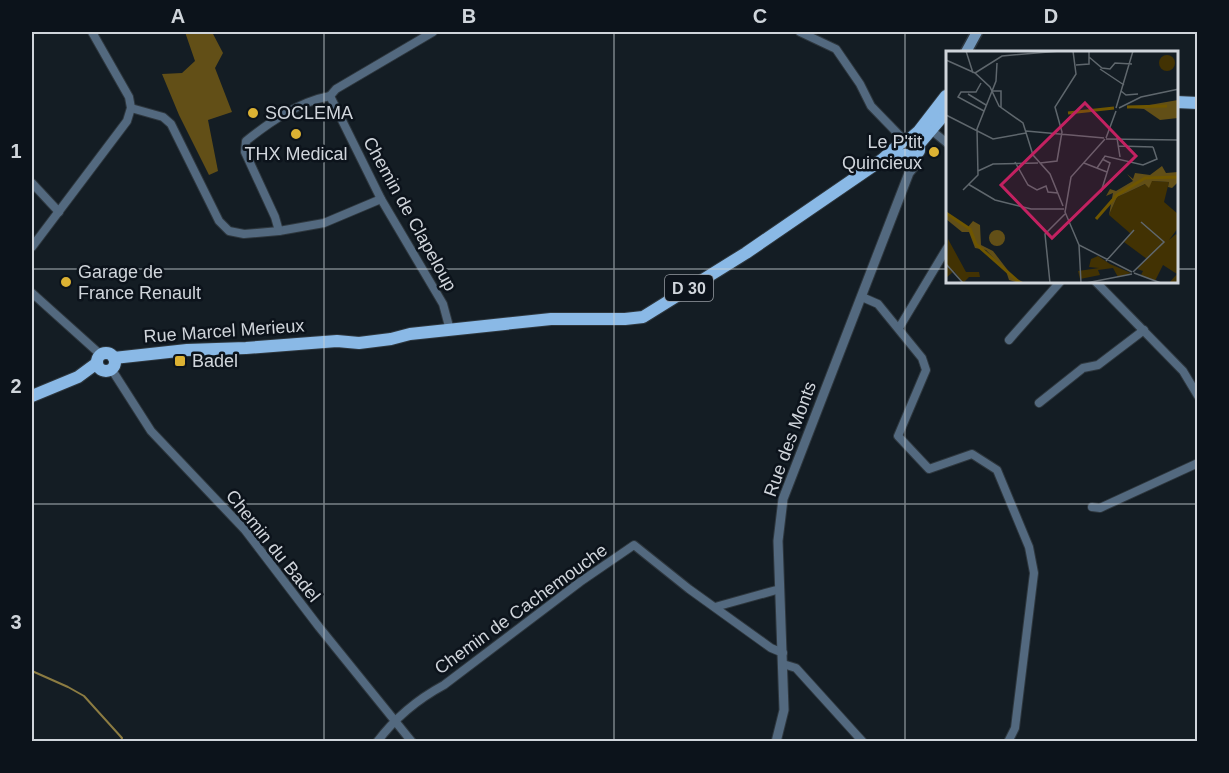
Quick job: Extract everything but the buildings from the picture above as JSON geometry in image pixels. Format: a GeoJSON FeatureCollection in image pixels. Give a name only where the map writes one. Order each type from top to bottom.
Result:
{"type":"FeatureCollection","features":[{"type":"Feature","properties":{"kind":"main road"},"geometry":{"type":"LineString","coordinates":[[967,51],[977,32]]}},
{"type":"Feature","properties":{"kind":"main road","name":"Rue Marcel Merieux"},"geometry":{"type":"LineString","coordinates":[[909,147],[946,94]]}},
{"type":"Feature","properties":{"kind":"main road"},"geometry":{"type":"LineString","coordinates":[[1178,102],[1197,104]]}},
{"type":"Feature","properties":{"kind":"main road","name":"Rue Marcel Merieux"},"geometry":{"type":"LineString","coordinates":[[113,364],[168,351],[369,341],[410,334],[551,319],[643,317],[746,253],[883,159],[909,147],[931,130],[946,112]]}},
{"type":"Feature","properties":{"kind":"main road"},"geometry":{"type":"LineString","coordinates":[[32,396],[78,377],[99,359],[110,354],[113,364]]}},
{"type":"Feature","properties":{"kind":"street"},"geometry":{"type":"LineString","coordinates":[[32,247],[128,121],[131,108],[129,97],[92,32]]}},
{"type":"Feature","properties":{"kind":"street"},"geometry":{"type":"LineString","coordinates":[[279,231],[275,217],[245,152],[246,141],[261,129],[301,105],[316,98],[330,96],[336,89],[433,32]]}},
{"type":"Feature","properties":{"kind":"street"},"geometry":{"type":"LineString","coordinates":[[800,32],[836,49],[860,84],[871,106],[909,147]]}},
{"type":"Feature","properties":{"kind":"street","name":"Chemin de Clapeloup"},"geometry":{"type":"LineString","coordinates":[[330,96],[381,199],[443,304],[450,330]]}},
{"type":"Feature","properties":{"kind":"street"},"geometry":{"type":"LineString","coordinates":[[131,108],[163,117],[171,124],[219,221],[230,231],[244,234],[324,223],[381,199]]}},
{"type":"Feature","properties":{"kind":"street"},"geometry":{"type":"LineString","coordinates":[[931,130],[946,142]]}},
{"type":"Feature","properties":{"kind":"street","name":"Rue des Monts"},"geometry":{"type":"LineString","coordinates":[[776,741],[784,710],[778,541],[783,499],[909,174],[909,147]]}},
{"type":"Feature","properties":{"kind":"street"},"geometry":{"type":"LineString","coordinates":[[32,183],[59,212]]}},
{"type":"Feature","properties":{"kind":"street"},"geometry":{"type":"LineString","coordinates":[[899,328],[946,250]]}},
{"type":"Feature","properties":{"kind":"street"},"geometry":{"type":"LineString","coordinates":[[1009,340],[1058,284]]}},
{"type":"Feature","properties":{"kind":"street"},"geometry":{"type":"LineString","coordinates":[[1098,284],[1183,371],[1197,396]]}},
{"type":"Feature","properties":{"kind":"street"},"geometry":{"type":"LineString","coordinates":[[32,293],[99,359]]}},
{"type":"Feature","properties":{"kind":"street"},"geometry":{"type":"LineString","coordinates":[[862,297],[878,304],[922,358],[926,370],[898,436],[929,469],[972,454],[997,470],[1029,547],[1034,573],[1015,728],[1008,741]]}},
{"type":"Feature","properties":{"kind":"street"},"geometry":{"type":"LineString","coordinates":[[1039,403],[1083,368],[1098,365],[1144,330]]}},
{"type":"Feature","properties":{"kind":"street","name":"Chemin du Badel"},"geometry":{"type":"LineString","coordinates":[[113,364],[152,431],[245,530],[319,627],[412,741]]}},
{"type":"Feature","properties":{"kind":"street"},"geometry":{"type":"LineString","coordinates":[[1092,507],[1100,508],[1197,463]]}},
{"type":"Feature","properties":{"kind":"street","name":"Chemin de Cachemouche"},"geometry":{"type":"LineString","coordinates":[[395,721],[580,582],[634,546],[771,648],[783,653]]}},
{"type":"Feature","properties":{"kind":"street"},"geometry":{"type":"LineString","coordinates":[[715,607],[780,589]]}},
{"type":"Feature","properties":{"kind":"street"},"geometry":{"type":"LineString","coordinates":[[783,664],[796,668],[863,741]]}},
{"type":"Feature","properties":{"kind":"street"},"geometry":{"type":"LineString","coordinates":[[377,741],[395,721]]}},
{"type":"Feature","properties":{"kind":"shaded area"},"geometry":{"type":"Polygon","coordinates":[[[185,32],[212,32],[223,53],[215,68],[232,112],[208,120],[218,171],[209,175],[179,115],[162,74],[182,73],[195,61],[185,32]]]}},
{"type":"Feature","properties":{"kind":"waterway"},"geometry":{"type":"LineString","coordinates":[[32,671],[84,696],[122,738],[121,742]]}},
{"type":"Feature","properties":{"kind":"place","name":"SOCLEMA"},"geometry":{"type":"Point","coordinates":[253,113]}},
{"type":"Feature","properties":{"kind":"place","name":"THX Medical"},"geometry":{"type":"Point","coordinates":[296,134]}},
{"type":"Feature","properties":{"kind":"place","name":"Le P'tit Quincieux"},"geometry":{"type":"Point","coordinates":[934,152]}},
{"type":"Feature","properties":{"kind":"place","name":"Garage de France Renault"},"geometry":{"type":"Point","coordinates":[66,282]}},
{"type":"Feature","properties":{"kind":"place","name":"Badel"},"geometry":{"type":"Point","coordinates":[180,361]}}]}
